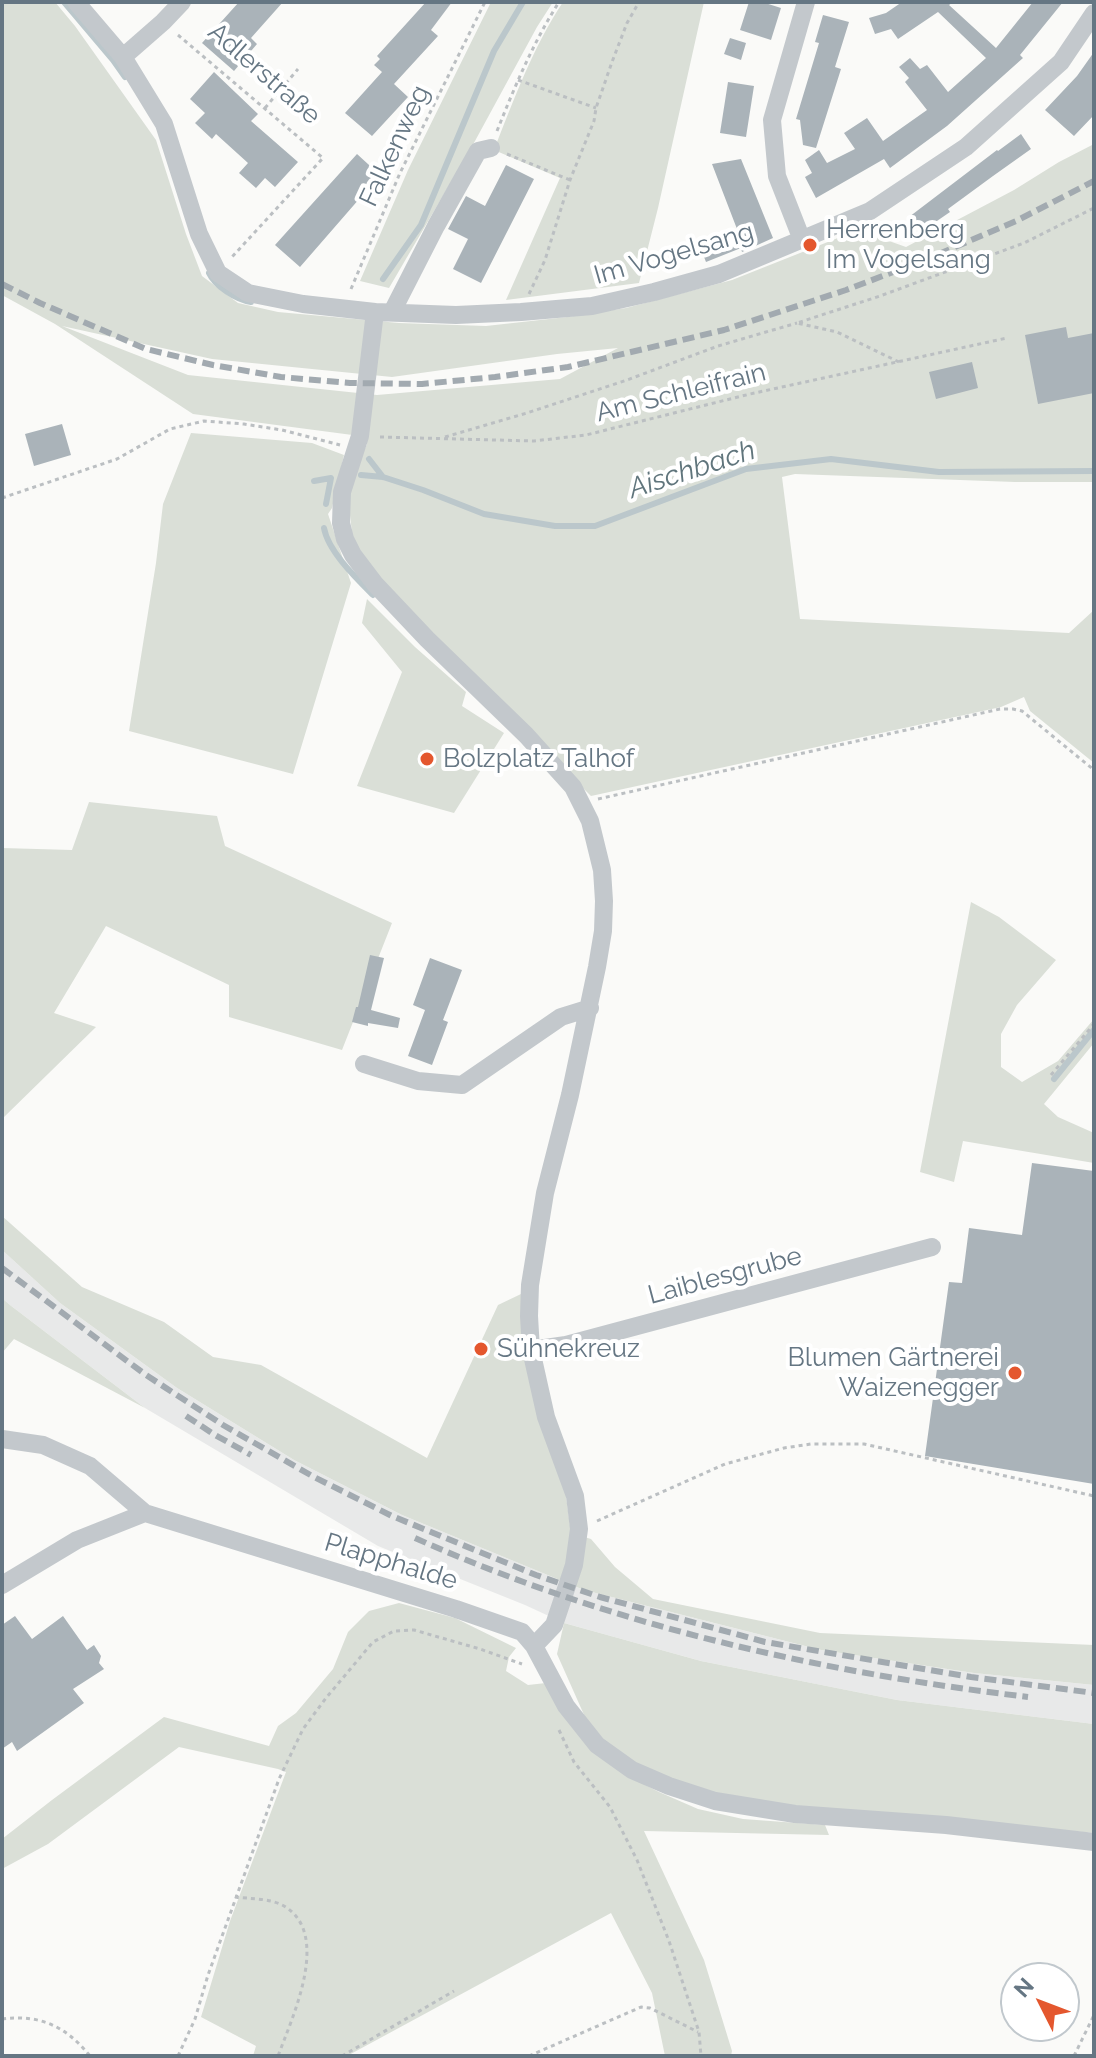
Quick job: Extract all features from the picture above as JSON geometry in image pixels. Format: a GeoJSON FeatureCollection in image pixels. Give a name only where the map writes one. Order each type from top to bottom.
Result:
{"type":"FeatureCollection","features":[{"type":"Feature","properties":{"kind":"street"},"geometry":{"type":"LineString","coordinates":[[76,2],[123,57],[164,124],[199,234],[218,273]]}},
{"type":"Feature","properties":{"kind":"street"},"geometry":{"type":"LineString","coordinates":[[123,57],[182,2]]}},
{"type":"Feature","properties":{"kind":"street"},"geometry":{"type":"LineString","coordinates":[[802,240],[777,176],[772,120],[806,2]]}},
{"type":"Feature","properties":{"kind":"street","name":"Im Vogelsang"},"geometry":{"type":"LineString","coordinates":[[218,273],[248,293],[303,304],[456,315],[592,306],[719,274],[870,211],[966,147],[1061,62],[1094,13]]}},
{"type":"Feature","properties":{"kind":"street"},"geometry":{"type":"LineString","coordinates":[[491,148],[478,151],[384,312],[357,443],[340,503],[341,523],[353,555],[369,577],[427,639],[549,758],[573,787],[596,841],[602,870],[603,931],[590,1008],[545,1193],[530,1285],[531,1350],[546,1417],[575,1496],[579,1529],[574,1565],[554,1625],[534,1646]]}},
{"type":"Feature","properties":{"kind":"street"},"geometry":{"type":"LineString","coordinates":[[364,1064],[418,1081],[462,1085],[561,1017],[590,1008]]}},
{"type":"Feature","properties":{"kind":"street","name":"Laiblesgrube"},"geometry":{"type":"LineString","coordinates":[[531,1350],[566,1345],[932,1247]]}},
{"type":"Feature","properties":{"kind":"street","name":"Plapphalde"},"geometry":{"type":"LineString","coordinates":[[2,1439],[43,1445],[90,1466],[145,1513],[522,1632],[534,1646],[566,1706],[597,1745],[632,1770],[669,1786],[715,1801],[795,1814],[946,1825],[1089,1844]]}},
{"type":"Feature","properties":{"kind":"street"},"geometry":{"type":"LineString","coordinates":[[2,1585],[77,1540],[145,1513]]}},
{"type":"Feature","properties":{"kind":"path","name":"Falkenweg"},"geometry":{"type":"LineString","coordinates":[[344,308],[400,173],[485,2]]}},
{"type":"Feature","properties":{"kind":"path"},"geometry":{"type":"LineString","coordinates":[[559,2],[518,80],[491,148],[570,180]]}},
{"type":"Feature","properties":{"kind":"path"},"geometry":{"type":"LineString","coordinates":[[521,312],[545,260],[596,108],[627,23],[639,2]]}},
{"type":"Feature","properties":{"kind":"path","name":"Adlerstraße"},"geometry":{"type":"LineString","coordinates":[[163,22],[323,158],[218,273]]}},
{"type":"Feature","properties":{"kind":"path"},"geometry":{"type":"LineString","coordinates":[[265,108],[298,69]]}},
{"type":"Feature","properties":{"kind":"path"},"geometry":{"type":"LineString","coordinates":[[518,80],[596,108]]}},
{"type":"Feature","properties":{"kind":"path"},"geometry":{"type":"LineString","coordinates":[[441,438],[527,413],[718,346],[880,296],[1024,243],[1094,208]]}},
{"type":"Feature","properties":{"kind":"path"},"geometry":{"type":"LineString","coordinates":[[797,323],[837,332],[900,362]]}},
{"type":"Feature","properties":{"kind":"path","name":"Am Schleifrain"},"geometry":{"type":"LineString","coordinates":[[2,498],[117,459],[170,429],[204,421],[244,424],[357,443],[441,438],[534,441],[586,435],[750,394],[1007,338]]}},
{"type":"Feature","properties":{"kind":"path"},"geometry":{"type":"LineString","coordinates":[[582,803],[1000,709],[1022,711],[1094,770]]}},
{"type":"Feature","properties":{"kind":"path"},"geometry":{"type":"LineString","coordinates":[[1051,1075],[1094,1024]]}},
{"type":"Feature","properties":{"kind":"path"},"geometry":{"type":"LineString","coordinates":[[579,1529],[725,1464],[811,1444],[864,1444],[1094,1496]]}},
{"type":"Feature","properties":{"kind":"path"},"geometry":{"type":"LineString","coordinates":[[178,2056],[195,2019],[235,1897],[279,1779],[303,1729],[373,1642],[394,1631],[414,1630],[521,1663]]}},
{"type":"Feature","properties":{"kind":"path"},"geometry":{"type":"LineString","coordinates":[[557,1725],[574,1762],[610,1807],[637,1860],[669,1941],[699,2032],[701,2056]]}},
{"type":"Feature","properties":{"kind":"path"},"geometry":{"type":"LineString","coordinates":[[235,1897],[273,1901],[285,1906],[299,1922],[306,1940],[307,1962],[302,1993],[278,2056]]}},
{"type":"Feature","properties":{"kind":"path"},"geometry":{"type":"LineString","coordinates":[[342,2056],[454,1991]]}},
{"type":"Feature","properties":{"kind":"path"},"geometry":{"type":"LineString","coordinates":[[529,2056],[641,2007],[650,2008],[699,2032]]}},
{"type":"Feature","properties":{"kind":"path"},"geometry":{"type":"LineString","coordinates":[[1074,2056],[1094,2015]]}},
{"type":"Feature","properties":{"kind":"path"},"geometry":{"type":"LineString","coordinates":[[2,2019],[25,2016],[50,2024],[68,2034],[90,2056]]}},
{"type":"Feature","properties":{"kind":"shaded area"},"geometry":{"type":"Polygon","coordinates":[[[2,2],[55,2],[156,140],[202,276],[238,303],[278,312],[399,323],[486,326],[626,308],[732,280],[858,230],[906,247],[1094,144],[1094,482],[795,474],[782,477],[800,619],[1069,633],[1094,610],[1094,763],[1030,711],[1024,697],[1001,707],[591,796],[379,581],[353,541],[347,490],[367,444],[360,436],[193,414],[55,324],[2,295],[2,2]],[[62,326],[188,375],[377,395],[560,379],[618,348],[392,377],[212,359],[62,326]]]}},
{"type":"Feature","properties":{"kind":"shaded area"},"geometry":{"type":"Polygon","coordinates":[[[491,2],[553,2],[389,288],[360,281],[408,170],[491,2]]]}},
{"type":"Feature","properties":{"kind":"shaded area"},"geometry":{"type":"Polygon","coordinates":[[[563,2],[704,2],[639,283],[506,300],[560,178],[494,150],[533,55],[563,2]]]}},
{"type":"Feature","properties":{"kind":"shaded area"},"geometry":{"type":"Polygon","coordinates":[[[191,433],[312,443],[344,455],[328,514],[351,583],[293,774],[129,731],[163,504],[191,433]]]}},
{"type":"Feature","properties":{"kind":"shaded area","name":"Bolzplatz Talhof"},"geometry":{"type":"Polygon","coordinates":[[[367,599],[466,692],[462,706],[504,733],[454,813],[357,786],[402,672],[362,623],[367,599]]]}},
{"type":"Feature","properties":{"kind":"shaded area"},"geometry":{"type":"Polygon","coordinates":[[[89,802],[217,816],[225,846],[392,923],[342,1050],[229,1017],[229,985],[106,926],[54,1013],[96,1027],[2,1119],[2,848],[72,850],[89,802]]]}},
{"type":"Feature","properties":{"kind":"shaded area"},"geometry":{"type":"Polygon","coordinates":[[[971,902],[999,917],[1056,960],[1017,1005],[1001,1034],[1001,1067],[1022,1082],[1058,1061],[1094,1019],[1094,1043],[1044,1104],[1058,1117],[1094,1133],[1094,1163],[963,1141],[954,1182],[920,1172],[971,902]]]}},
{"type":"Feature","properties":{"kind":"shaded area"},"geometry":{"type":"Polygon","coordinates":[[[2,1216],[82,1287],[164,1322],[213,1357],[261,1365],[427,1458],[498,1305],[521,1294],[566,1496],[571,1533],[591,1539],[615,1567],[653,1599],[820,1633],[1094,1645],[1094,1685],[974,1673],[821,1650],[584,1590],[402,1515],[294,1460],[177,1388],[60,1303],[2,1250],[2,1216]]]}},
{"type":"Feature","properties":{"kind":"shaded area"},"geometry":{"type":"Polygon","coordinates":[[[2,1250],[60,1303],[177,1388],[294,1460],[402,1515],[584,1590],[821,1650],[974,1673],[1094,1685],[1094,1724],[897,1700],[701,1661],[564,1623],[378,1546],[145,1408],[10,1305],[2,1298],[2,1250]]]}},
{"type":"Feature","properties":{"kind":"shaded area"},"geometry":{"type":"Polygon","coordinates":[[[2,1298],[145,1408],[14,1339],[2,1353],[2,1298]]]}},
{"type":"Feature","properties":{"kind":"shaded area"},"geometry":{"type":"Polygon","coordinates":[[[399,1603],[455,1618],[516,1648],[509,1657],[506,1671],[528,1685],[546,1683],[624,1774],[698,1809],[743,1819],[825,1825],[829,1835],[644,1831],[704,1960],[731,2056],[665,2056],[652,1993],[611,1913],[347,2056],[253,2056],[256,2046],[201,2017],[230,1921],[286,1772],[278,1769],[179,1747],[48,1844],[2,1869],[2,1839],[164,1717],[269,1746],[278,1726],[296,1713],[333,1669],[348,1632],[369,1611],[399,1603]]]}},
{"type":"Feature","properties":{"kind":"shaded area"},"geometry":{"type":"Polygon","coordinates":[[[564,1623],[701,1661],[897,1700],[1094,1724],[1094,1833],[795,1807],[724,1797],[666,1780],[627,1758],[604,1740],[585,1717],[557,1654],[564,1623]]]}},
{"type":"Feature","properties":{"kind":"building"},"geometry":{"type":"Polygon","coordinates":[[[239,2],[283,2],[251,38],[257,44],[234,71],[202,43],[239,2]]]}},
{"type":"Feature","properties":{"kind":"building"},"geometry":{"type":"Polygon","coordinates":[[[426,2],[452,2],[431,30],[438,36],[394,84],[408,97],[372,136],[345,113],[382,72],[374,65],[380,59],[377,56],[426,2]]]}},
{"type":"Feature","properties":{"kind":"building"},"geometry":{"type":"Polygon","coordinates":[[[749,2],[781,8],[771,40],[740,30],[749,2]]]}},
{"type":"Feature","properties":{"kind":"building"},"geometry":{"type":"Polygon","coordinates":[[[902,2],[953,2],[949,5],[996,48],[1033,2],[1063,2],[1020,55],[1023,58],[947,126],[890,168],[884,159],[816,198],[805,177],[812,173],[805,160],[819,150],[827,163],[855,149],[844,133],[867,118],[883,141],[927,110],[905,82],[909,78],[899,67],[910,58],[920,69],[927,65],[948,92],[986,58],[938,12],[898,39],[891,29],[875,34],[869,18],[886,13],[902,2]]]}},
{"type":"Feature","properties":{"kind":"building"},"geometry":{"type":"Polygon","coordinates":[[[823,15],[849,22],[835,67],[841,69],[816,148],[803,145],[800,120],[796,119],[819,43],[815,42],[823,15]]]}},
{"type":"Feature","properties":{"kind":"building"},"geometry":{"type":"Polygon","coordinates":[[[730,38],[746,43],[741,60],[724,54],[730,38]]]}},
{"type":"Feature","properties":{"kind":"building"},"geometry":{"type":"Polygon","coordinates":[[[1094,52],[1094,115],[1074,136],[1045,110],[1077,76],[1094,52]]]}},
{"type":"Feature","properties":{"kind":"building"},"geometry":{"type":"Polygon","coordinates":[[[214,72],[258,114],[251,121],[298,162],[275,187],[265,178],[256,188],[239,173],[248,163],[216,134],[212,139],[195,123],[205,113],[190,99],[214,72]]]}},
{"type":"Feature","properties":{"kind":"building"},"geometry":{"type":"Polygon","coordinates":[[[728,82],[754,86],[746,137],[720,133],[728,82]]]}},
{"type":"Feature","properties":{"kind":"building"},"geometry":{"type":"Polygon","coordinates":[[[1021,134],[1031,149],[948,209],[950,212],[919,231],[909,217],[1021,134]]]}},
{"type":"Feature","properties":{"kind":"building"},"geometry":{"type":"Polygon","coordinates":[[[357,154],[380,175],[300,267],[275,245],[357,154]]]}},
{"type":"Feature","properties":{"kind":"building"},"geometry":{"type":"Polygon","coordinates":[[[741,159],[773,238],[742,252],[741,248],[706,262],[699,244],[737,229],[712,164],[741,159]]]}},
{"type":"Feature","properties":{"kind":"building"},"geometry":{"type":"Polygon","coordinates":[[[506,165],[534,179],[481,283],[453,269],[468,239],[448,229],[466,196],[485,206],[506,165]]]}},
{"type":"Feature","properties":{"kind":"building"},"geometry":{"type":"Polygon","coordinates":[[[1066,327],[1068,338],[1094,333],[1094,393],[1038,404],[1025,335],[1066,327]]]}},
{"type":"Feature","properties":{"kind":"building"},"geometry":{"type":"Polygon","coordinates":[[[972,362],[978,388],[936,399],[929,372],[972,362]]]}},
{"type":"Feature","properties":{"kind":"building"},"geometry":{"type":"Polygon","coordinates":[[[62,424],[71,455],[34,466],[25,434],[62,424]]]}},
{"type":"Feature","properties":{"kind":"building"},"geometry":{"type":"Polygon","coordinates":[[[370,955],[384,958],[371,1010],[400,1018],[398,1028],[352,1022],[370,955]]]}},
{"type":"Feature","properties":{"kind":"building"},"geometry":{"type":"Polygon","coordinates":[[[430,958],[462,970],[443,1020],[448,1022],[432,1065],[408,1056],[425,1010],[413,1005],[430,958]]]}},
{"type":"Feature","properties":{"kind":"building","name":"Blumen Gärtnerei Waizenegger"},"geometry":{"type":"Polygon","coordinates":[[[1032,1163],[1094,1171],[1094,1484],[925,1456],[949,1282],[962,1283],[969,1228],[1022,1235],[1032,1163]]]}},
{"type":"Feature","properties":{"kind":"building"},"geometry":{"type":"Polygon","coordinates":[[[15,1616],[32,1639],[63,1616],[87,1650],[94,1645],[104,1669],[73,1689],[84,1703],[17,1751],[12,1742],[2,1749],[2,1625],[15,1616]]]}},
{"type":"Feature","properties":{"kind":"waterway"},"geometry":{"type":"LineString","coordinates":[[64,2],[125,77]]}},
{"type":"Feature","properties":{"kind":"waterway","name":"Aischbach"},"geometry":{"type":"LineString","coordinates":[[383,279],[421,225],[494,51],[523,2]]}},
{"type":"Feature","properties":{"kind":"waterway"},"geometry":{"type":"LineString","coordinates":[[209,273],[227,292],[251,302]]}},
{"type":"Feature","properties":{"kind":"waterway","name":"Aischbach"},"geometry":{"type":"LineString","coordinates":[[369,459],[383,477]]}},
{"type":"Feature","properties":{"kind":"waterway","name":"Aischbach"},"geometry":{"type":"LineString","coordinates":[[361,475],[383,477],[484,514],[555,526],[595,526],[746,469],[831,459],[939,472],[1094,471]]}},
{"type":"Feature","properties":{"kind":"waterway"},"geometry":{"type":"LineString","coordinates":[[314,481],[331,478],[326,504]]}},
{"type":"Feature","properties":{"kind":"waterway"},"geometry":{"type":"LineString","coordinates":[[324,528],[337,555],[373,595]]}},
{"type":"Feature","properties":{"kind":"waterway"},"geometry":{"type":"LineString","coordinates":[[1054,1079],[1094,1030]]}},
{"type":"Feature","properties":{"kind":"railway"},"geometry":{"type":"LineString","coordinates":[[2,284],[146,349],[213,365],[281,377],[350,383],[422,384],[568,367],[724,330],[846,290],[927,259],[1016,221],[1094,181]]}},
{"type":"Feature","properties":{"kind":"railway"},"geometry":{"type":"LineString","coordinates":[[2,1268],[146,1375],[223,1425],[314,1477],[392,1516],[536,1575],[600,1597],[765,1642],[971,1677],[1094,1693]]}},
{"type":"Feature","properties":{"kind":"railway"},"geometry":{"type":"LineString","coordinates":[[186,1416],[251,1455]]}},
{"type":"Feature","properties":{"kind":"railway"},"geometry":{"type":"LineString","coordinates":[[415,1538],[563,1596],[716,1641],[871,1674],[1028,1697]]}},
{"type":"Feature","properties":{"kind":"place","name":"Herrenberg Im Vogelsang"},"geometry":{"type":"Point","coordinates":[810,245]}},
{"type":"Feature","properties":{"kind":"place","name":"Bolzplatz Talhof"},"geometry":{"type":"Point","coordinates":[427,759]}},
{"type":"Feature","properties":{"kind":"place","name":"Sühnekreuz"},"geometry":{"type":"Point","coordinates":[481,1349]}},
{"type":"Feature","properties":{"kind":"place","name":"Blumen Gärtnerei Waizenegger"},"geometry":{"type":"Point","coordinates":[1015,1373]}}]}
